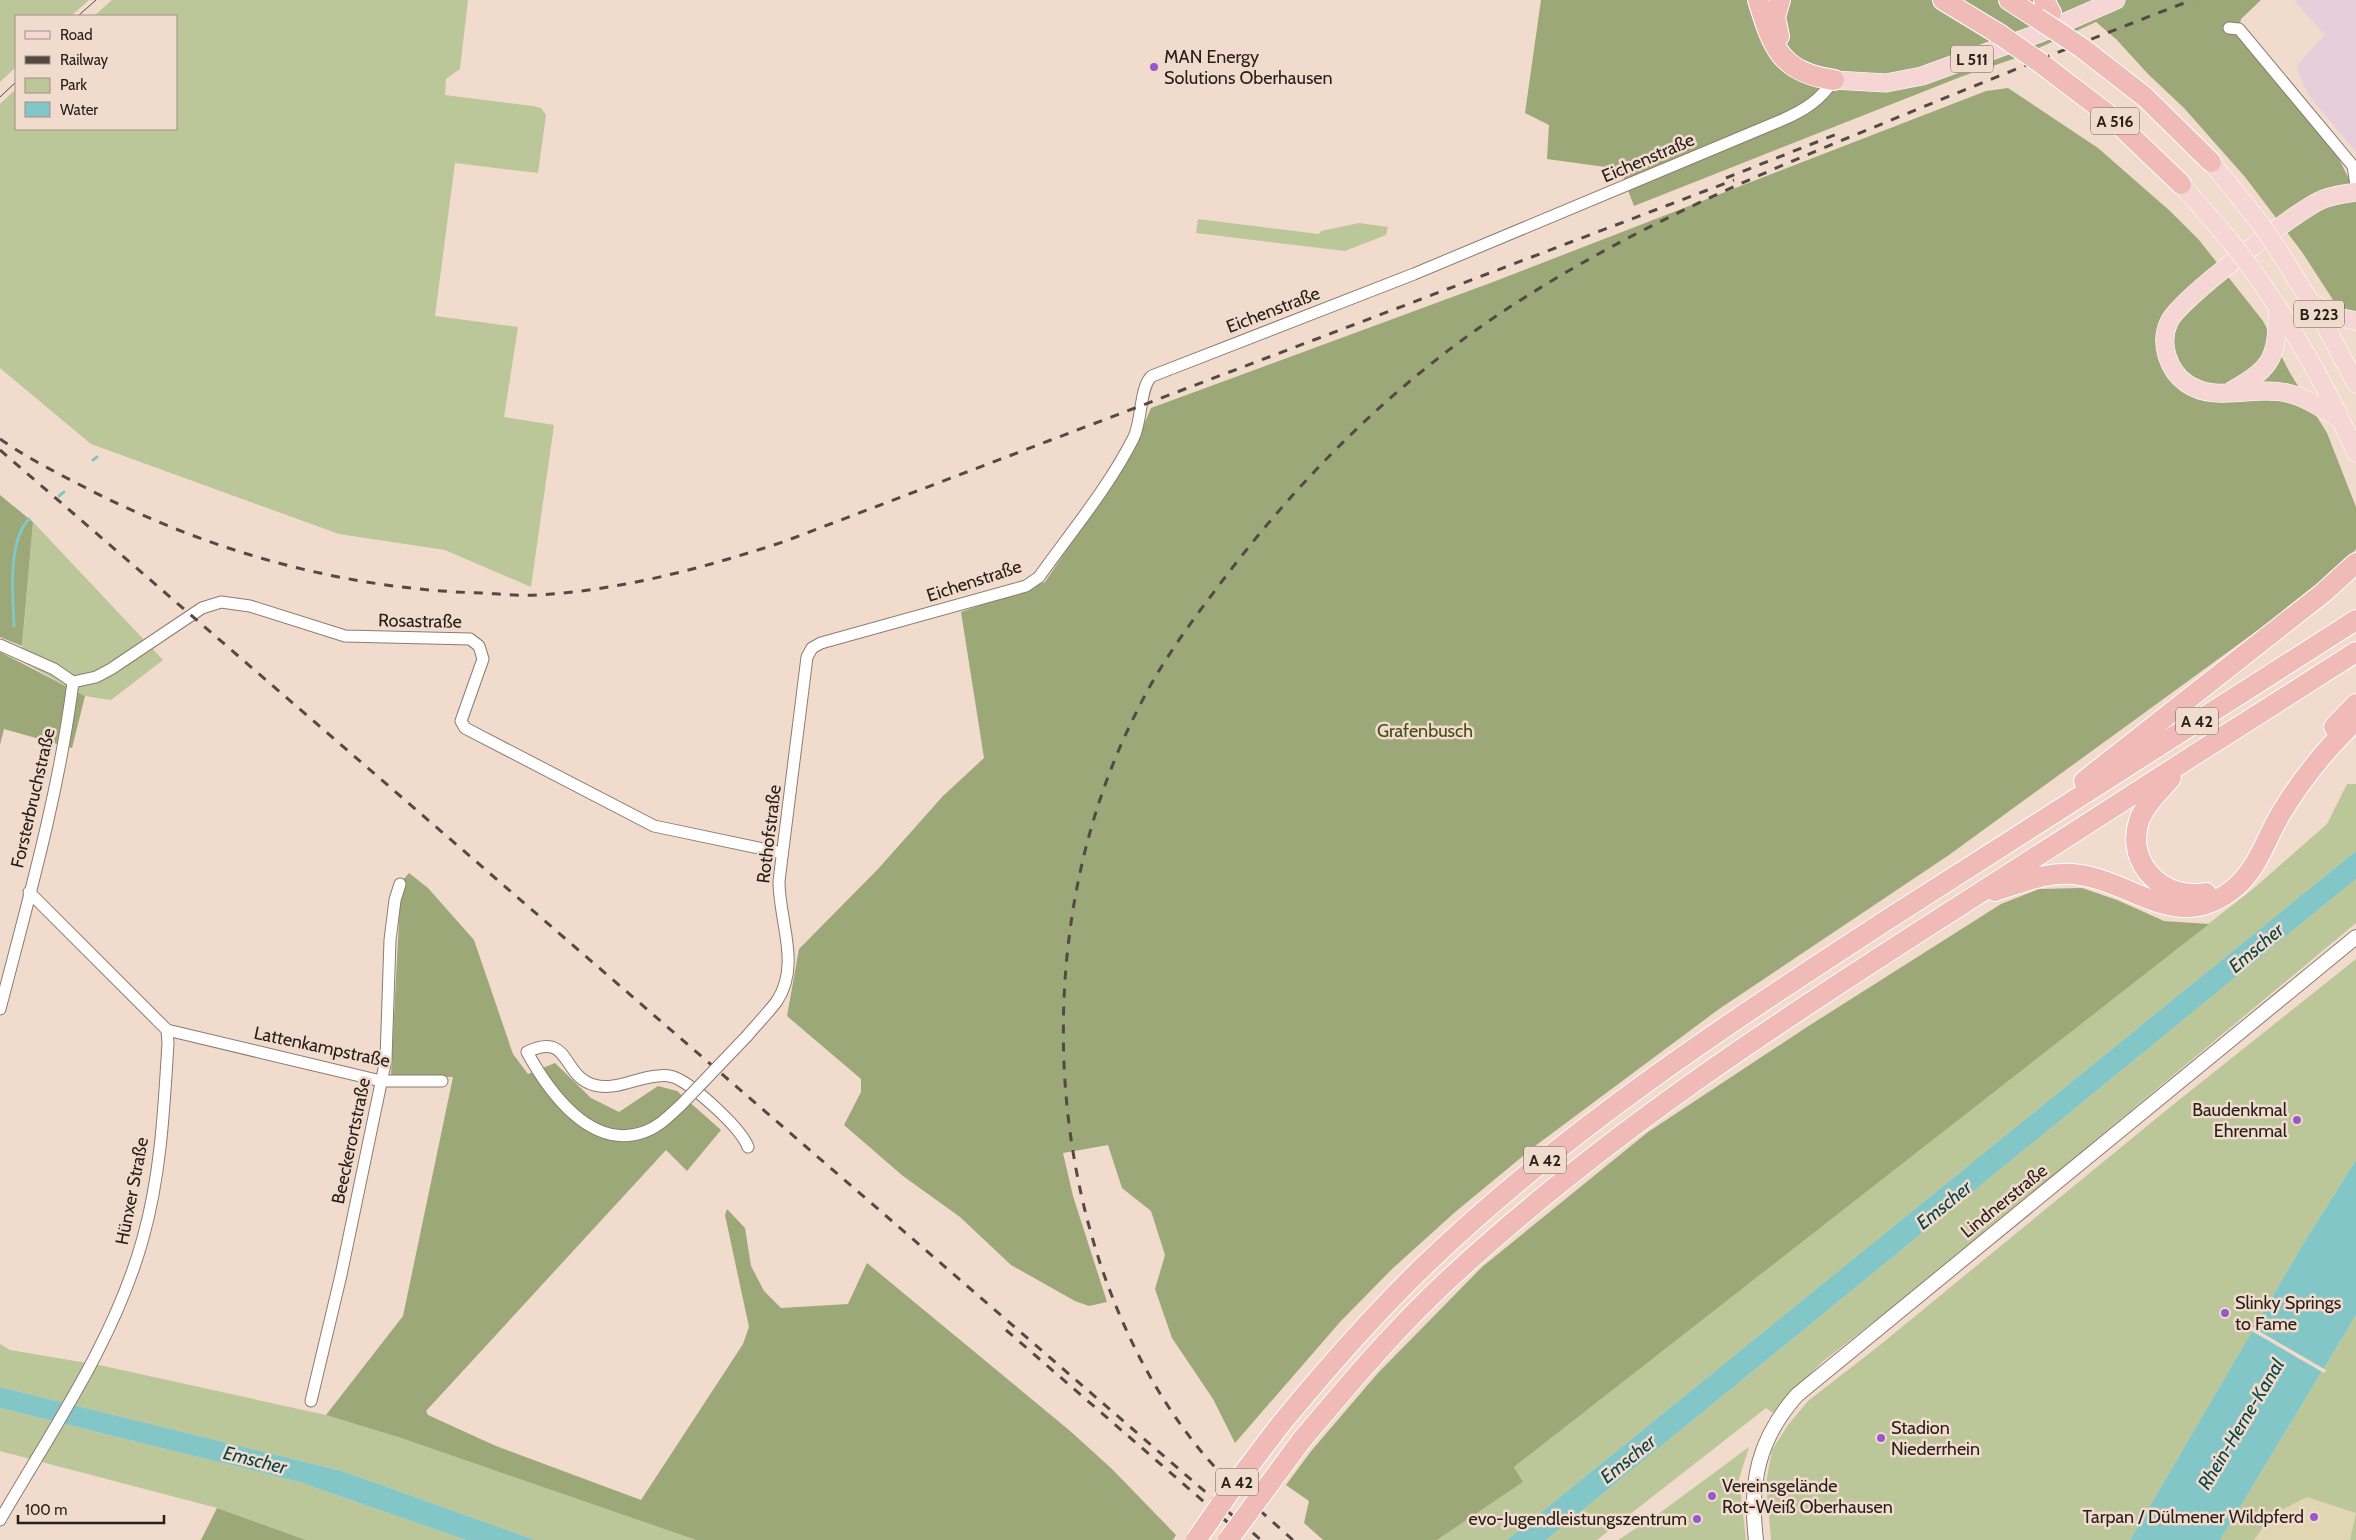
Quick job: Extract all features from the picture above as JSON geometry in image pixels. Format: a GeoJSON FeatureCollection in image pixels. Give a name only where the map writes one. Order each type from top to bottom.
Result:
{"type":"FeatureCollection","features":[{"type":"Feature","properties":{"kind":"highway"},"geometry":{"type":"LineString","coordinates":[[1758,0],[1772,40],[1784,59],[1805,74],[1834,80]]}},
{"type":"Feature","properties":{"kind":"highway"},"geometry":{"type":"LineString","coordinates":[[1780,0],[1776,12],[1776,25],[1786,51],[1798,63],[1834,80]]}},
{"type":"Feature","properties":{"kind":"highway","name":"A 516"},"geometry":{"type":"LineString","coordinates":[[1943,0],[1999,34],[2110,116],[2181,184]]}},
{"type":"Feature","properties":{"kind":"highway"},"geometry":{"type":"LineString","coordinates":[[2009,0],[2044,10]]}},
{"type":"Feature","properties":{"kind":"highway","name":"A 516"},"geometry":{"type":"LineString","coordinates":[[2044,10],[2082,48],[2146,97],[2211,162]]}},
{"type":"Feature","properties":{"kind":"highway"},"geometry":{"type":"LineString","coordinates":[[2038,822],[2113,757],[2324,593],[2356,562]]}},
{"type":"Feature","properties":{"kind":"highway"},"geometry":{"type":"LineString","coordinates":[[2324,593],[2356,581]]}},
{"type":"Feature","properties":{"kind":"highway","name":"A 42"},"geometry":{"type":"LineString","coordinates":[[1196,1540],[1233,1487],[1322,1373],[1426,1264],[1505,1193],[1575,1136],[1702,1042],[2038,822],[2356,620]]}},
{"type":"Feature","properties":{"kind":"highway","name":"A 42"},"geometry":{"type":"LineString","coordinates":[[1228,1540],[1301,1441],[1391,1337],[1446,1281],[1560,1182],[1646,1115],[1718,1063],[2356,652]]}},
{"type":"Feature","properties":{"kind":"highway"},"geometry":{"type":"LineString","coordinates":[[2190,758],[2148,805],[2139,820],[2136,837],[2138,854],[2151,877],[2165,888],[2190,895],[2215,890],[2236,874],[2247,860],[2276,804],[2297,771],[2324,737],[2356,704]]}},
{"type":"Feature","properties":{"kind":"highway"},"geometry":{"type":"LineString","coordinates":[[1967,901],[2037,877],[2065,874],[2099,879],[2149,901],[2167,906],[2191,906],[2214,900],[2235,888],[2251,870],[2281,814],[2307,776],[2356,720]]}},
{"type":"Feature","properties":{"kind":"main road","name":"L 511"},"geometry":{"type":"LineString","coordinates":[[1834,80],[1886,82],[1932,73],[2040,33],[2116,0]]}},
{"type":"Feature","properties":{"kind":"main road","name":"B 223"},"geometry":{"type":"LineString","coordinates":[[2211,162],[2260,223],[2312,302],[2356,384]]}},
{"type":"Feature","properties":{"kind":"main road","name":"B 223"},"geometry":{"type":"LineString","coordinates":[[2181,184],[2231,242],[2278,307],[2311,359],[2356,453]]}},
{"type":"Feature","properties":{"kind":"main road"},"geometry":{"type":"LineString","coordinates":[[2341,420],[2299,397],[2286,393],[2215,393],[2199,390],[2184,382],[2173,370],[2166,355],[2165,339],[2172,316],[2189,297],[2304,210],[2321,200],[2356,192]]}},
{"type":"Feature","properties":{"kind":"main road"},"geometry":{"type":"LineString","coordinates":[[2312,302],[2332,315],[2356,321]]}},
{"type":"Feature","properties":{"kind":"main road"},"geometry":{"type":"LineString","coordinates":[[2228,392],[2259,374],[2272,359],[2277,338],[2278,307]]}},
{"type":"Feature","properties":{"kind":"street"},"geometry":{"type":"LineString","coordinates":[[2229,28],[2239,30],[2353,166],[2356,185]]}},
{"type":"Feature","properties":{"kind":"street","name":"Eichenstraße"},"geometry":{"type":"LineString","coordinates":[[812,648],[820,643],[1026,586],[1039,577],[1126,453],[1142,414],[1144,387],[1152,376],[1414,274],[1782,120],[1810,107],[1824,95],[1834,80]]}},
{"type":"Feature","properties":{"kind":"street","name":"Rosastraße"},"geometry":{"type":"LineString","coordinates":[[73,682],[96,676],[111,669],[202,608],[221,602],[250,606],[345,636],[470,639],[479,646],[484,659],[461,721],[465,728],[654,826],[782,853]]}},
{"type":"Feature","properties":{"kind":"street"},"geometry":{"type":"LineString","coordinates":[[0,645],[54,669],[73,682]]}},
{"type":"Feature","properties":{"kind":"street","name":"Rothofstraße"},"geometry":{"type":"LineString","coordinates":[[748,1147],[742,1134],[728,1120],[677,1079],[659,1076],[610,1086],[597,1086],[583,1080],[553,1047],[544,1046],[527,1052],[541,1076],[560,1101],[583,1120],[606,1133],[623,1136],[644,1132],[663,1121],[681,1105],[747,1036],[777,1000],[787,978],[789,955],[779,893],[782,853],[808,657],[812,648]]}},
{"type":"Feature","properties":{"kind":"street","name":"Forsterbruchstraße"},"geometry":{"type":"LineString","coordinates":[[0,1009],[66,729],[73,682]]}},
{"type":"Feature","properties":{"kind":"street","name":"Beeckerortstraße"},"geometry":{"type":"LineString","coordinates":[[311,1401],[341,1275],[386,1059],[390,940],[395,900],[400,884]]}},
{"type":"Feature","properties":{"kind":"street"},"geometry":{"type":"LineString","coordinates":[[29,892],[167,1030]]}},
{"type":"Feature","properties":{"kind":"street","name":"Lindnerstraße"},"geometry":{"type":"LineString","coordinates":[[1756,1540],[1753,1492],[1757,1469],[1775,1424],[1797,1395],[2356,937]]}},
{"type":"Feature","properties":{"kind":"street","name":"Lattenkampstraße"},"geometry":{"type":"LineString","coordinates":[[167,1030],[381,1081],[442,1081]]}},
{"type":"Feature","properties":{"kind":"street","name":"Hünxer Straße"},"geometry":{"type":"LineString","coordinates":[[0,1520],[112,1322],[143,1238],[161,1143],[168,1043],[167,1030]]}},
{"type":"Feature","properties":{"kind":"shaded area"},"geometry":{"type":"Polygon","coordinates":[[[2294,0],[2356,0],[2356,152],[2309,96],[2300,77],[2297,65],[2325,35],[2294,0]]]}},
{"type":"Feature","properties":{"kind":"green space"},"geometry":{"type":"Polygon","coordinates":[[[0,0],[89,0],[72,15],[15,15],[15,68],[0,82],[0,0]]]}},
{"type":"Feature","properties":{"kind":"green space"},"geometry":{"type":"Polygon","coordinates":[[[112,0],[468,0],[460,69],[446,79],[445,95],[533,106],[541,108],[546,115],[538,173],[455,163],[435,316],[518,327],[504,417],[554,425],[531,587],[445,550],[339,534],[91,444],[0,368],[0,104],[15,90],[15,130],[178,130],[178,15],[95,15],[112,0]]]}},
{"type":"Feature","properties":{"kind":"green space"},"geometry":{"type":"Polygon","coordinates":[[[1541,0],[2261,0],[2241,19],[2239,30],[2339,159],[2356,193],[2356,315],[2337,306],[2302,252],[2245,177],[2184,108],[2148,74],[2116,39],[2096,22],[2019,57],[1963,76],[1634,206],[1620,169],[1547,159],[1549,125],[1525,113],[1541,0]]]}},
{"type":"Feature","properties":{"kind":"green space","name":"Grafenbusch"},"geometry":{"type":"Polygon","coordinates":[[[2008,88],[2098,148],[2170,211],[2199,240],[2263,321],[2290,373],[2327,433],[2356,507],[2356,549],[2335,574],[1949,855],[1719,1009],[1535,1146],[1454,1213],[1392,1269],[1340,1322],[1235,1443],[1213,1399],[1172,1338],[1155,1289],[1165,1255],[1151,1211],[1122,1188],[1108,1145],[1063,1153],[1073,1196],[1107,1302],[1089,1306],[1075,1301],[1011,1265],[960,1217],[903,1176],[844,1125],[861,1092],[861,1079],[787,1016],[799,949],[878,869],[943,796],[984,758],[961,612],[1045,582],[1131,455],[1151,408],[1493,282],[1986,91],[2008,88]]]}},
{"type":"Feature","properties":{"kind":"green space"},"geometry":{"type":"Polygon","coordinates":[[[1198,219],[1319,234],[1321,231],[1359,223],[1388,227],[1386,235],[1345,251],[1196,233],[1198,219]]]}},
{"type":"Feature","properties":{"kind":"green space"},"geometry":{"type":"Polygon","coordinates":[[[0,495],[33,522],[22,646],[0,637],[0,495]]]}},
{"type":"Feature","properties":{"kind":"green space"},"geometry":{"type":"Polygon","coordinates":[[[33,522],[163,660],[111,700],[85,696],[21,661],[33,522]]]}},
{"type":"Feature","properties":{"kind":"green space"},"geometry":{"type":"Polygon","coordinates":[[[0,652],[85,696],[72,748],[4,729],[0,745],[0,652]]]}},
{"type":"Feature","properties":{"kind":"green space"},"geometry":{"type":"Polygon","coordinates":[[[2347,784],[2356,784],[2356,851],[1507,1540],[1437,1540],[1523,1482],[1514,1467],[2253,889],[2327,824],[2347,784]]]}},
{"type":"Feature","properties":{"kind":"green space"},"geometry":{"type":"Polygon","coordinates":[[[409,873],[428,888],[474,940],[513,1054],[528,1074],[555,1063],[591,1098],[619,1112],[658,1086],[677,1091],[721,1130],[687,1171],[666,1150],[426,1411],[428,1415],[496,1446],[641,1500],[743,1344],[749,1327],[725,1215],[727,1209],[745,1228],[751,1266],[764,1291],[781,1308],[848,1304],[867,1263],[1069,1430],[1112,1469],[1176,1535],[1173,1540],[696,1540],[401,1438],[326,1415],[403,1316],[453,1077],[391,1075],[401,882],[409,873]]]}},
{"type":"Feature","properties":{"kind":"green space"},"geometry":{"type":"Polygon","coordinates":[[[2356,879],[2356,923],[1926,1281],[1822,1362],[1773,1413],[1766,1408],[1597,1540],[1546,1540],[2356,879]]]}},
{"type":"Feature","properties":{"kind":"green space"},"geometry":{"type":"Polygon","coordinates":[[[2082,888],[2117,900],[2164,921],[2209,924],[1514,1467],[1523,1482],[1437,1540],[1323,1540],[1304,1523],[1309,1501],[1286,1485],[1312,1450],[1378,1373],[1482,1267],[1648,1132],[1807,1027],[2001,904],[2039,889],[2082,888]]]}},
{"type":"Feature","properties":{"kind":"green space"},"geometry":{"type":"Polygon","coordinates":[[[2356,959],[2356,1160],[2303,1244],[2130,1540],[1771,1540],[1766,1483],[1772,1450],[1788,1425],[1808,1401],[1880,1345],[2169,1108],[2356,959]]]}},
{"type":"Feature","properties":{"kind":"green space"},"geometry":{"type":"Polygon","coordinates":[[[2356,1315],[2356,1540],[2220,1540],[2356,1315]]]}},
{"type":"Feature","properties":{"kind":"green space"},"geometry":{"type":"Polygon","coordinates":[[[0,1344],[10,1350],[99,1365],[326,1415],[401,1438],[696,1540],[535,1540],[342,1471],[0,1387],[0,1344]]]}},
{"type":"Feature","properties":{"kind":"green space"},"geometry":{"type":"Polygon","coordinates":[[[0,1408],[299,1482],[466,1540],[306,1540],[217,1508],[0,1451],[0,1408]]]}},
{"type":"Feature","properties":{"kind":"green space","name":"Vereinsgelände Rot-Weiß Oberhausen"},"geometry":{"type":"Polygon","coordinates":[[[1749,1447],[1739,1479],[1746,1540],[1618,1540],[1661,1512],[1749,1447]]]}},
{"type":"Feature","properties":{"kind":"green space"},"geometry":{"type":"Polygon","coordinates":[[[217,1508],[306,1540],[201,1540],[217,1508]]]}},
{"type":"Feature","properties":{"kind":"sand","name":"Tarpan / Dülmener Wildpferd"},"geometry":{"type":"Polygon","coordinates":[[[2307,1497],[2356,1513],[2350,1540],[2254,1540],[2273,1514],[2307,1497]]]}},
{"type":"Feature","properties":{"kind":"water","name":"Emscher"},"geometry":{"type":"Polygon","coordinates":[[[2356,851],[2356,879],[1546,1540],[1507,1540],[2356,851]]]}},
{"type":"Feature","properties":{"kind":"water","name":"Rhein-Herne-Kanal"},"geometry":{"type":"Polygon","coordinates":[[[2356,1160],[2356,1315],[2220,1540],[2130,1540],[2303,1244],[2356,1160]]]}},
{"type":"Feature","properties":{"kind":"water","name":"Emscher"},"geometry":{"type":"Polygon","coordinates":[[[0,1387],[342,1471],[535,1540],[466,1540],[299,1482],[0,1408],[0,1387]]]}},
{"type":"Feature","properties":{"kind":"pier"},"geometry":{"type":"Polygon","coordinates":[[[2252,1327],[2326,1370],[2324,1373],[2250,1330],[2252,1327]]]}},
{"type":"Feature","properties":{"kind":"waterway"},"geometry":{"type":"LineString","coordinates":[[93,460],[97,457]]}},
{"type":"Feature","properties":{"kind":"waterway"},"geometry":{"type":"LineString","coordinates":[[59,496],[64,492]]}},
{"type":"Feature","properties":{"kind":"waterway"},"geometry":{"type":"LineString","coordinates":[[14,626],[14,555],[17,541],[29,519]]}},
{"type":"Feature","properties":{"kind":"tram line"},"geometry":{"type":"LineString","coordinates":[[79,15],[96,0]]}},
{"type":"Feature","properties":{"kind":"tram line"},"geometry":{"type":"LineString","coordinates":[[0,97],[15,83]]}},
{"type":"Feature","properties":{"kind":"railway"},"geometry":{"type":"LineString","coordinates":[[1293,1540],[1236,1489],[1205,1456],[1173,1414],[1146,1369],[1122,1321],[1103,1272],[1076,1168],[1068,1116],[1064,1064],[1063,1018],[1070,927],[1078,882],[1102,793],[1138,709],[1155,677],[1206,602],[1245,552],[1274,516],[1336,449],[1369,417],[1439,357],[1522,299],[1619,243],[1769,171],[1992,79],[2192,0]]}},
{"type":"Feature","properties":{"kind":"railway"},"geometry":{"type":"LineString","coordinates":[[1726,178],[1842,132]]}},
{"type":"Feature","properties":{"kind":"railway"},"geometry":{"type":"LineString","coordinates":[[0,439],[56,472],[136,512],[183,532],[231,549],[280,563],[329,575],[379,584],[430,590],[531,595],[601,588],[693,569],[783,542],[1734,180]]}},
{"type":"Feature","properties":{"kind":"railway"},"geometry":{"type":"LineString","coordinates":[[0,450],[1261,1540]]}},
{"type":"Feature","properties":{"kind":"railway"},"geometry":{"type":"LineString","coordinates":[[1006,1330],[1248,1540]]}},
{"type":"Feature","properties":{"kind":"place","name":"MAN Energy Solutions Oberhausen"},"geometry":{"type":"Point","coordinates":[1154,67]}},
{"type":"Feature","properties":{"kind":"place","name":"Baudenkmal Ehrenmal"},"geometry":{"type":"Point","coordinates":[2297,1120]}},
{"type":"Feature","properties":{"kind":"place","name":"Slinky Springs to Fame"},"geometry":{"type":"Point","coordinates":[2225,1313]}},
{"type":"Feature","properties":{"kind":"place","name":"Stadion Niederrhein"},"geometry":{"type":"Point","coordinates":[1881,1438]}},
{"type":"Feature","properties":{"kind":"place","name":"Vereinsgelände Rot-Weiß Oberhausen"},"geometry":{"type":"Point","coordinates":[1712,1496]}},
{"type":"Feature","properties":{"kind":"place","name":"Tarpan / Dülmener Wildpferd"},"geometry":{"type":"Point","coordinates":[2314,1517]}},
{"type":"Feature","properties":{"kind":"place","name":"evo-Jugendleistungszentrum"},"geometry":{"type":"Point","coordinates":[1697,1519]}}]}
